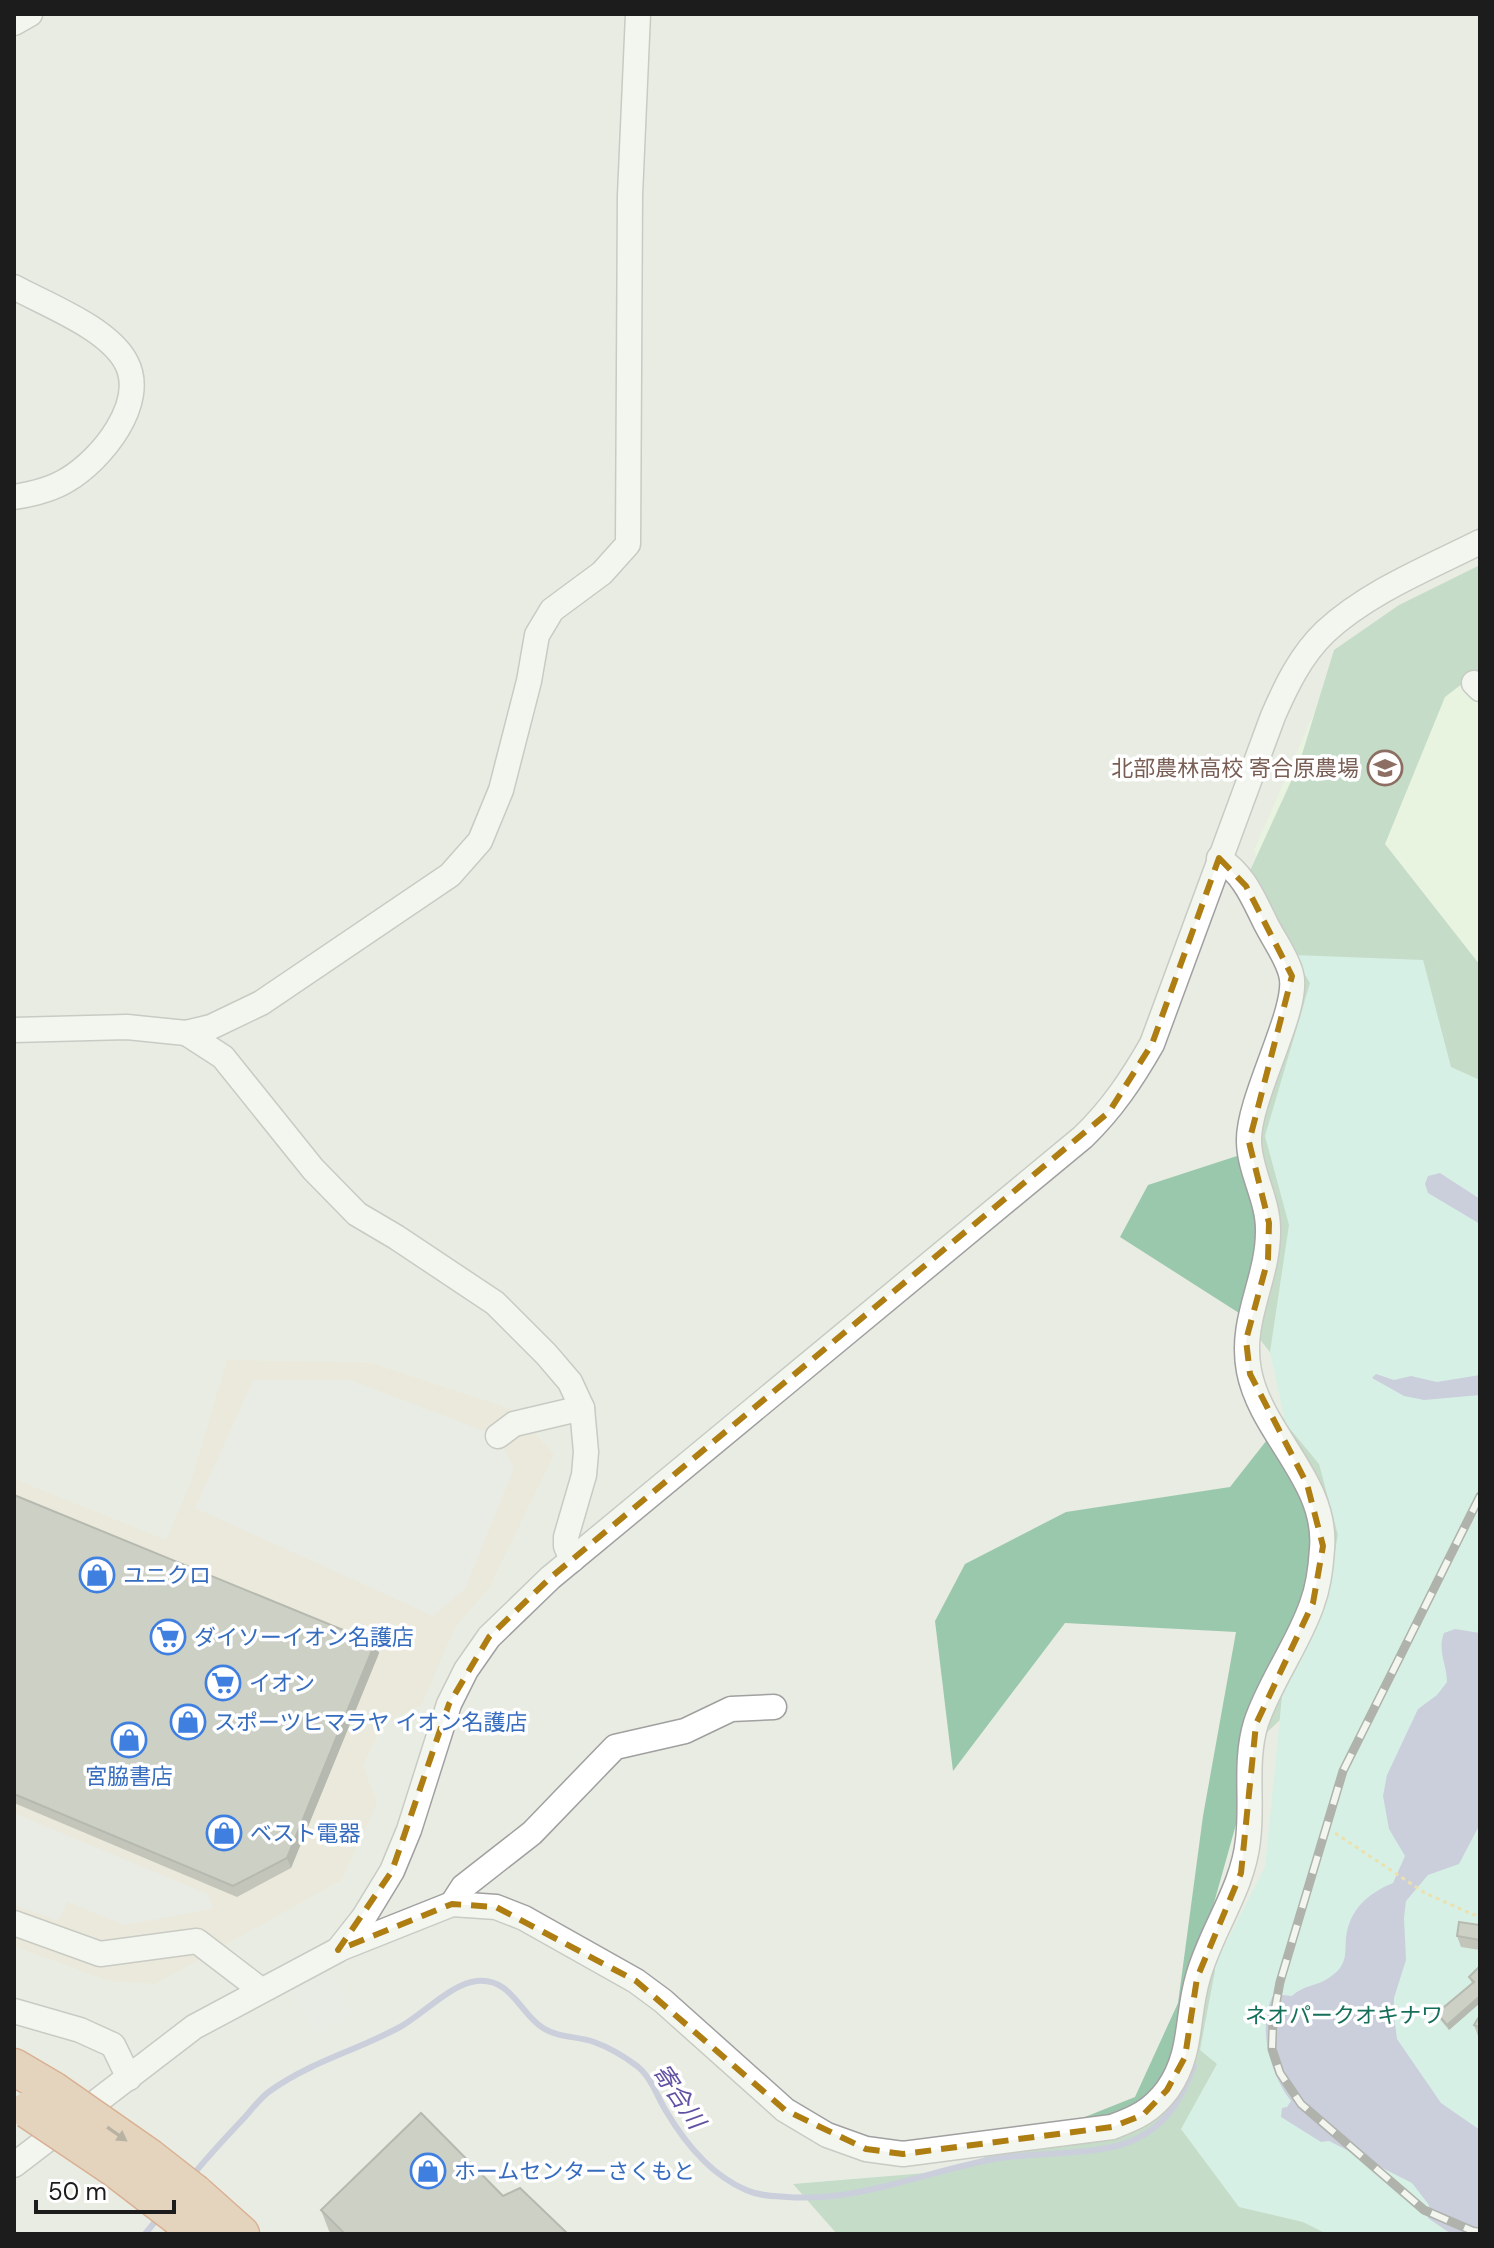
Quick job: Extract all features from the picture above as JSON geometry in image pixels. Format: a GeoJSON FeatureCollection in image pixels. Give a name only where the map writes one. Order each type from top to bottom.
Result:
{"type":"FeatureCollection","features":[{"type":"Feature","properties":{"kind":"highway"},"geometry":{"type":"LineString","coordinates":[[14,2067],[32,2100],[149,2157],[191,2215],[241,2234]]}},
{"type":"Feature","properties":{"kind":"street"},"geometry":{"type":"LineString","coordinates":[[14,23],[30,14]]}},
{"type":"Feature","properties":{"kind":"street"},"geometry":{"type":"LineString","coordinates":[[14,1030],[127,1027],[186,1033],[211,1027],[261,1003],[450,875],[480,841],[501,790],[529,681],[537,635],[552,610],[602,573],[628,544],[630,195],[638,14]]}},
{"type":"Feature","properties":{"kind":"street"},"geometry":{"type":"LineString","coordinates":[[14,287],[106,337],[126,362],[132,381],[129,408],[109,442],[70,478],[51,488],[14,497]]}},
{"type":"Feature","properties":{"kind":"street"},"geometry":{"type":"LineString","coordinates":[[338,1950],[364,1917],[392,1871],[409,1830],[449,1704],[466,1670],[489,1637],[518,1606],[572,1560],[1083,1137],[1109,1112],[1152,1044],[1273,716],[1288,682],[1306,654],[1325,632],[1355,608],[1480,542]]}},
{"type":"Feature","properties":{"kind":"street"},"geometry":{"type":"LineString","coordinates":[[14,2165],[194,2027],[338,1950],[452,1904],[496,1907],[524,1918],[636,1981],[663,2001],[785,2110],[827,2135],[866,2149],[903,2154],[1112,2127],[1143,2115],[1167,2090],[1185,2057],[1197,1978],[1241,1873],[1248,1840],[1249,1759],[1256,1724],[1313,1603],[1323,1546],[1318,1516],[1307,1484],[1263,1408],[1250,1374],[1246,1340],[1251,1309],[1268,1259],[1269,1223],[1249,1142],[1250,1128],[1289,1003],[1292,976],[1242,878],[1237,870],[1219,858]]}},
{"type":"Feature","properties":{"kind":"street"},"geometry":{"type":"LineString","coordinates":[[186,1033],[223,1057],[313,1169],[357,1214],[495,1303],[570,1382],[586,1424],[584,1475],[566,1537],[572,1560]]}},
{"type":"Feature","properties":{"kind":"street"},"geometry":{"type":"LineString","coordinates":[[498,1436],[514,1424],[582,1408]]}},
{"type":"Feature","properties":{"kind":"street"},"geometry":{"type":"LineString","coordinates":[[452,1904],[463,1887],[532,1833],[615,1747],[685,1731],[731,1709],[774,1707]]}},
{"type":"Feature","properties":{"kind":"street"},"geometry":{"type":"LineString","coordinates":[[14,1923],[100,1954],[197,1941],[261,1990]]}},
{"type":"Feature","properties":{"kind":"street"},"geometry":{"type":"LineString","coordinates":[[14,2011],[80,2030],[113,2045],[129,2078]]}},
{"type":"Feature","properties":{"kind":"path"},"geometry":{"type":"LineString","coordinates":[[1335,1833],[1425,1893],[1474,1915],[1480,1910]]}},
{"type":"Feature","properties":{"kind":"highlighted area"},"geometry":{"type":"Polygon","coordinates":[[[1219,858],[1246,886],[1292,976],[1249,1142],[1269,1223],[1268,1259],[1246,1340],[1250,1374],[1307,1484],[1323,1546],[1313,1603],[1256,1724],[1241,1873],[1197,1978],[1185,2057],[1167,2090],[1143,2115],[1112,2127],[903,2154],[866,2149],[785,2110],[636,1981],[496,1907],[452,1904],[338,1950],[392,1871],[449,1704],[489,1637],[550,1578],[1109,1112],[1152,1044],[1219,858]]]}},
{"type":"Feature","properties":{"kind":"shaded area"},"geometry":{"type":"Polygon","coordinates":[[[1480,565],[1480,670],[1445,697],[1385,844],[1480,965],[1480,1496],[1367,1637],[1260,1739],[1205,1935],[1247,2083],[1444,2234],[837,2234],[793,2184],[950,2171],[1135,2097],[1178,2003],[1203,1816],[1236,1632],[1065,1623],[953,1771],[935,1621],[965,1564],[1066,1512],[1230,1487],[1303,1394],[1239,1313],[1120,1237],[1148,1185],[1240,1155],[1303,982],[1248,875],[1299,764],[1334,650],[1399,605],[1480,565]]]}},
{"type":"Feature","properties":{"kind":"shaded area","name":"北部農林高校 寄合原農場"},"geometry":{"type":"Polygon","coordinates":[[[1480,580],[1480,1077],[1290,952],[1254,850],[1326,686],[1480,580]]]}},
{"type":"Feature","properties":{"kind":"shaded area"},"geometry":{"type":"Polygon","coordinates":[[[1440,1173],[1480,1199],[1480,1224],[1428,1193],[1425,1184],[1428,1176],[1440,1173]]]}},
{"type":"Feature","properties":{"kind":"shaded area","name":"イオン"},"geometry":{"type":"Polygon","coordinates":[[[227,1360],[371,1363],[513,1410],[554,1454],[489,1588],[455,1627],[421,1706],[382,1723],[363,1766],[377,1804],[341,1880],[155,1984],[106,1980],[14,1946],[14,1479],[166,1540],[191,1482],[227,1360]]]}},
{"type":"Feature","properties":{"kind":"shaded area"},"geometry":{"type":"Polygon","coordinates":[[[1376,1374],[1394,1380],[1411,1376],[1437,1382],[1480,1375],[1480,1395],[1424,1400],[1404,1396],[1372,1378],[1376,1374]]]}},
{"type":"Feature","properties":{"kind":"shaded area"},"geometry":{"type":"Polygon","coordinates":[[[253,1380],[351,1380],[498,1436],[514,1469],[465,1589],[433,1616],[195,1508],[253,1380]]]}},
{"type":"Feature","properties":{"kind":"shaded area"},"geometry":{"type":"Polygon","coordinates":[[[1455,1629],[1480,1633],[1480,1824],[1459,1864],[1428,1875],[1406,1901],[1406,1960],[1394,1998],[1394,2016],[1397,2039],[1441,2103],[1480,2130],[1480,2234],[1451,2234],[1428,2218],[1429,2205],[1412,2183],[1329,2141],[1321,2142],[1281,2117],[1282,2108],[1291,2101],[1277,2078],[1266,2034],[1266,2020],[1274,1994],[1292,1996],[1334,1974],[1344,1961],[1348,1928],[1356,1911],[1368,1897],[1393,1883],[1405,1856],[1389,1829],[1383,1796],[1387,1775],[1418,1709],[1437,1695],[1447,1682],[1442,1639],[1444,1633],[1455,1629]]]}},
{"type":"Feature","properties":{"kind":"shaded area"},"geometry":{"type":"Polygon","coordinates":[[[14,1813],[208,1894],[213,1909],[124,1925],[67,1902],[59,1921],[14,1905],[14,1813]]]}},
{"type":"Feature","properties":{"kind":"shaded area"},"geometry":{"type":"Polygon","coordinates":[[[326,1961],[351,2015],[315,2037],[288,1979],[326,1961]]]}},
{"type":"Feature","properties":{"kind":"green space","name":"ネオパークオキナワ"},"geometry":{"type":"Polygon","coordinates":[[[1293,955],[1423,960],[1451,1067],[1480,1080],[1480,2234],[1327,2234],[1303,2222],[1239,2207],[1181,2129],[1217,2064],[1200,2050],[1217,1960],[1265,1867],[1282,1696],[1324,1608],[1338,1535],[1319,1464],[1285,1423],[1270,1352],[1289,1225],[1265,1136],[1310,983],[1293,955]]]}},
{"type":"Feature","properties":{"kind":"building"},"geometry":{"type":"Polygon","coordinates":[[[14,1495],[375,1643],[287,1858],[233,1886],[14,1794],[14,1495]]]}},
{"type":"Feature","properties":{"kind":"building"},"geometry":{"type":"Polygon","coordinates":[[[1459,1922],[1480,1925],[1480,1940],[1457,1936],[1459,1922]]]}},
{"type":"Feature","properties":{"kind":"building"},"geometry":{"type":"Polygon","coordinates":[[[1480,1966],[1480,1996],[1447,2025],[1437,2013],[1474,1982],[1469,1977],[1480,1966]]]}},
{"type":"Feature","properties":{"kind":"building","name":"ホームセンターさくもと"},"geometry":{"type":"Polygon","coordinates":[[[421,2113],[503,2196],[520,2188],[568,2234],[345,2234],[321,2210],[421,2113]]]}},
{"type":"Feature","properties":{"kind":"waterway","name":"寄合川"},"geometry":{"type":"LineString","coordinates":[[193,2175],[270,2091],[301,2072],[400,2027],[447,1993],[477,1981],[499,1985],[543,2028],[555,2034],[599,2044],[637,2066],[700,2157],[733,2184],[766,2195],[841,2195],[994,2159],[1121,2145],[1157,2126],[1179,2099],[1194,2066]]}},
{"type":"Feature","properties":{"kind":"waterway","name":"寄合川"},"geometry":{"type":"LineString","coordinates":[[145,2234],[158,2218]]}},
{"type":"Feature","properties":{"kind":"railway"},"geometry":{"type":"LineString","coordinates":[[1480,1496],[1343,1771],[1280,1982],[1273,2020],[1272,2049],[1280,2073],[1301,2104],[1424,2210],[1480,2232]]}},
{"type":"Feature","properties":{"kind":"place","name":"北部農林高校 寄合原農場"},"geometry":{"type":"Point","coordinates":[1385,768]}},
{"type":"Feature","properties":{"kind":"place","name":"ユニクロ"},"geometry":{"type":"Point","coordinates":[97,1575]}},
{"type":"Feature","properties":{"kind":"place","name":"ダイソーイオン名護店"},"geometry":{"type":"Point","coordinates":[168,1637]}},
{"type":"Feature","properties":{"kind":"place","name":"イオン"},"geometry":{"type":"Point","coordinates":[223,1683]}},
{"type":"Feature","properties":{"kind":"place","name":"スポーツヒマラヤ イオン名護店"},"geometry":{"type":"Point","coordinates":[188,1722]}},
{"type":"Feature","properties":{"kind":"place","name":"宮脇書店"},"geometry":{"type":"Point","coordinates":[129,1740]}},
{"type":"Feature","properties":{"kind":"place","name":"ベスト電器"},"geometry":{"type":"Point","coordinates":[224,1833]}},
{"type":"Feature","properties":{"kind":"place","name":"ホームセンターさくもと"},"geometry":{"type":"Point","coordinates":[428,2171]}}]}
